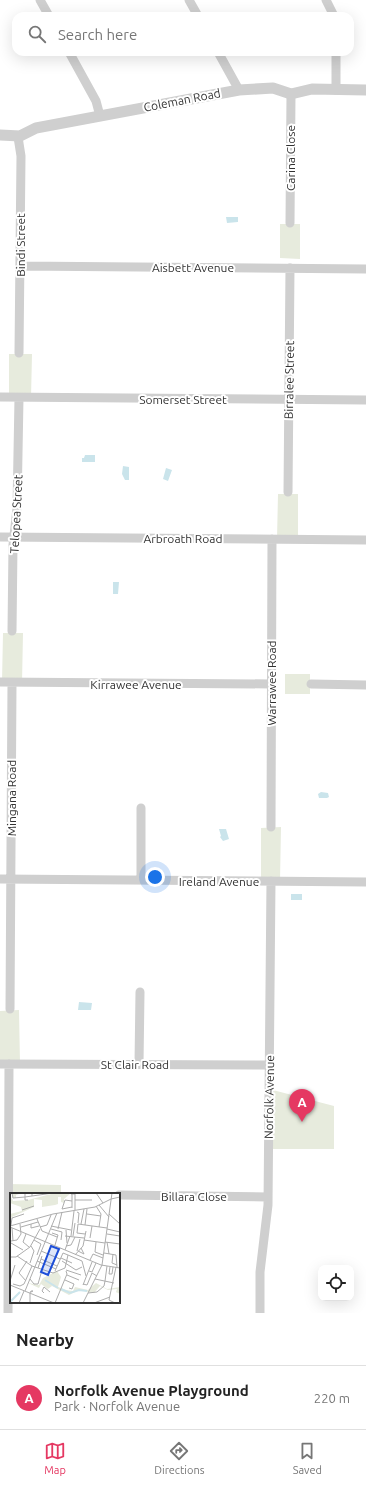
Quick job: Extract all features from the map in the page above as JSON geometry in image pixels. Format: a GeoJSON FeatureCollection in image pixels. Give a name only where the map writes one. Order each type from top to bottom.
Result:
{"type":"FeatureCollection","features":[{"type":"Feature","properties":{"kind":"street"},"geometry":{"type":"LineString","coordinates":[[40,0],[47,12]]}},
{"type":"Feature","properties":{"kind":"street"},"geometry":{"type":"LineString","coordinates":[[189,0],[196,12]]}},
{"type":"Feature","properties":{"kind":"street"},"geometry":{"type":"LineString","coordinates":[[326,0],[332,12]]}},
{"type":"Feature","properties":{"kind":"street"},"geometry":{"type":"LineString","coordinates":[[71,56],[96,102],[100,116]]}},
{"type":"Feature","properties":{"kind":"street"},"geometry":{"type":"LineString","coordinates":[[220,56],[239,90]]}},
{"type":"Feature","properties":{"kind":"street"},"geometry":{"type":"LineString","coordinates":[[336,56],[336,90]]}},
{"type":"Feature","properties":{"kind":"street","name":"Coleman Road"},"geometry":{"type":"LineString","coordinates":[[18,137],[36,128],[239,90],[273,88],[291,94],[308,90],[366,90]]}},
{"type":"Feature","properties":{"kind":"street","name":"Carina Close"},"geometry":{"type":"LineString","coordinates":[[290,222],[291,94]]}},
{"type":"Feature","properties":{"kind":"street"},"geometry":{"type":"LineString","coordinates":[[0,135],[18,137]]}},
{"type":"Feature","properties":{"kind":"street","name":"Bindi Street"},"geometry":{"type":"LineString","coordinates":[[18,137],[21,156],[19,353]]}},
{"type":"Feature","properties":{"kind":"street","name":"Aisbett Avenue"},"geometry":{"type":"LineString","coordinates":[[20,266],[366,269]]}},
{"type":"Feature","properties":{"kind":"street","name":"Birralee Street"},"geometry":{"type":"LineString","coordinates":[[288,492],[290,268]]}},
{"type":"Feature","properties":{"kind":"street","name":"Somerset Street"},"geometry":{"type":"LineString","coordinates":[[0,397],[366,400]]}},
{"type":"Feature","properties":{"kind":"street","name":"Telopea Street"},"geometry":{"type":"LineString","coordinates":[[12,631],[14,537],[17,508],[19,398]]}},
{"type":"Feature","properties":{"kind":"street","name":"Arbroath Road"},"geometry":{"type":"LineString","coordinates":[[0,537],[366,540]]}},
{"type":"Feature","properties":{"kind":"street","name":"Warrawee Road"},"geometry":{"type":"LineString","coordinates":[[271,827],[272,539]]}},
{"type":"Feature","properties":{"kind":"street","name":"Kirrawee Avenue"},"geometry":{"type":"LineString","coordinates":[[0,682],[271,684]]}},
{"type":"Feature","properties":{"kind":"street","name":"Mingana Road"},"geometry":{"type":"LineString","coordinates":[[10,1009],[12,683]]}},
{"type":"Feature","properties":{"kind":"street"},"geometry":{"type":"LineString","coordinates":[[311,684],[366,685]]}},
{"type":"Feature","properties":{"kind":"street"},"geometry":{"type":"LineString","coordinates":[[141,808],[141,880]]}},
{"type":"Feature","properties":{"kind":"street","name":"Ireland Avenue"},"geometry":{"type":"LineString","coordinates":[[0,879],[366,882]]}},
{"type":"Feature","properties":{"kind":"street","name":"Norfolk Avenue"},"geometry":{"type":"LineString","coordinates":[[260,1313],[260,1272],[268,1196],[271,881]]}},
{"type":"Feature","properties":{"kind":"street"},"geometry":{"type":"LineString","coordinates":[[139,1064],[140,992]]}},
{"type":"Feature","properties":{"kind":"street"},"geometry":{"type":"LineString","coordinates":[[4,1064],[4,1195],[8,1313]]}},
{"type":"Feature","properties":{"kind":"street","name":"St Clair Road"},"geometry":{"type":"LineString","coordinates":[[4,1064],[270,1065]]}},
{"type":"Feature","properties":{"kind":"street","name":"Billara Close"},"geometry":{"type":"LineString","coordinates":[[120,1195],[268,1196]]}},
{"type":"Feature","properties":{"kind":"shaded area"},"geometry":{"type":"Polygon","coordinates":[[[280,224],[300,224],[300,259],[280,258],[280,224]]]}},
{"type":"Feature","properties":{"kind":"shaded area"},"geometry":{"type":"Polygon","coordinates":[[[9,354],[32,354],[31,398],[9,397],[9,354]]]}},
{"type":"Feature","properties":{"kind":"shaded area"},"geometry":{"type":"Polygon","coordinates":[[[278,494],[298,494],[298,539],[277,539],[278,494]]]}},
{"type":"Feature","properties":{"kind":"shaded area"},"geometry":{"type":"Polygon","coordinates":[[[3,633],[23,633],[22,683],[2,682],[3,633]]]}},
{"type":"Feature","properties":{"kind":"shaded area"},"geometry":{"type":"Polygon","coordinates":[[[285,674],[310,674],[310,694],[285,694],[285,674]]]}},
{"type":"Feature","properties":{"kind":"shaded area"},"geometry":{"type":"Polygon","coordinates":[[[281,827],[280,881],[261,881],[261,828],[281,827]]]}},
{"type":"Feature","properties":{"kind":"shaded area"},"geometry":{"type":"Polygon","coordinates":[[[19,1010],[20,1064],[0,1064],[0,1011],[19,1010]]]}},
{"type":"Feature","properties":{"kind":"shaded area"},"geometry":{"type":"Polygon","coordinates":[[[269,1089],[334,1106],[334,1149],[269,1149],[269,1089]]]}},
{"type":"Feature","properties":{"kind":"shaded area"},"geometry":{"type":"Polygon","coordinates":[[[8,1184],[61,1185],[61,1193],[11,1193],[8,1184]]]}},
{"type":"Feature","properties":{"kind":"water"},"geometry":{"type":"Polygon","coordinates":[[[226,217],[238,217],[238,222],[227,223],[226,217]]]}},
{"type":"Feature","properties":{"kind":"water"},"geometry":{"type":"Polygon","coordinates":[[[85,455],[95,455],[95,462],[82,462],[82,458],[84,458],[85,455]]]}},
{"type":"Feature","properties":{"kind":"water"},"geometry":{"type":"Polygon","coordinates":[[[123,466],[129,467],[129,480],[125,480],[122,474],[123,466]]]}},
{"type":"Feature","properties":{"kind":"water"},"geometry":{"type":"Polygon","coordinates":[[[166,468],[172,470],[168,481],[163,479],[166,468]]]}},
{"type":"Feature","properties":{"kind":"water"},"geometry":{"type":"Polygon","coordinates":[[[113,582],[119,582],[118,594],[113,594],[113,582]]]}},
{"type":"Feature","properties":{"kind":"water"},"geometry":{"type":"Polygon","coordinates":[[[321,792],[328,793],[329,797],[319,798],[318,794],[321,792]]]}},
{"type":"Feature","properties":{"kind":"water"},"geometry":{"type":"Polygon","coordinates":[[[219,829],[226,829],[229,839],[223,841],[220,837],[219,829]]]}},
{"type":"Feature","properties":{"kind":"water"},"geometry":{"type":"Polygon","coordinates":[[[291,894],[302,894],[302,900],[291,900],[291,894]]]}},
{"type":"Feature","properties":{"kind":"water"},"geometry":{"type":"Polygon","coordinates":[[[79,1002],[92,1003],[91,1010],[78,1010],[79,1002]]]}},
{"type":"Feature","properties":{"kind":"place","name":"Norfolk Avenue Playground"},"geometry":{"type":"Point","coordinates":[302,1122]}}]}
